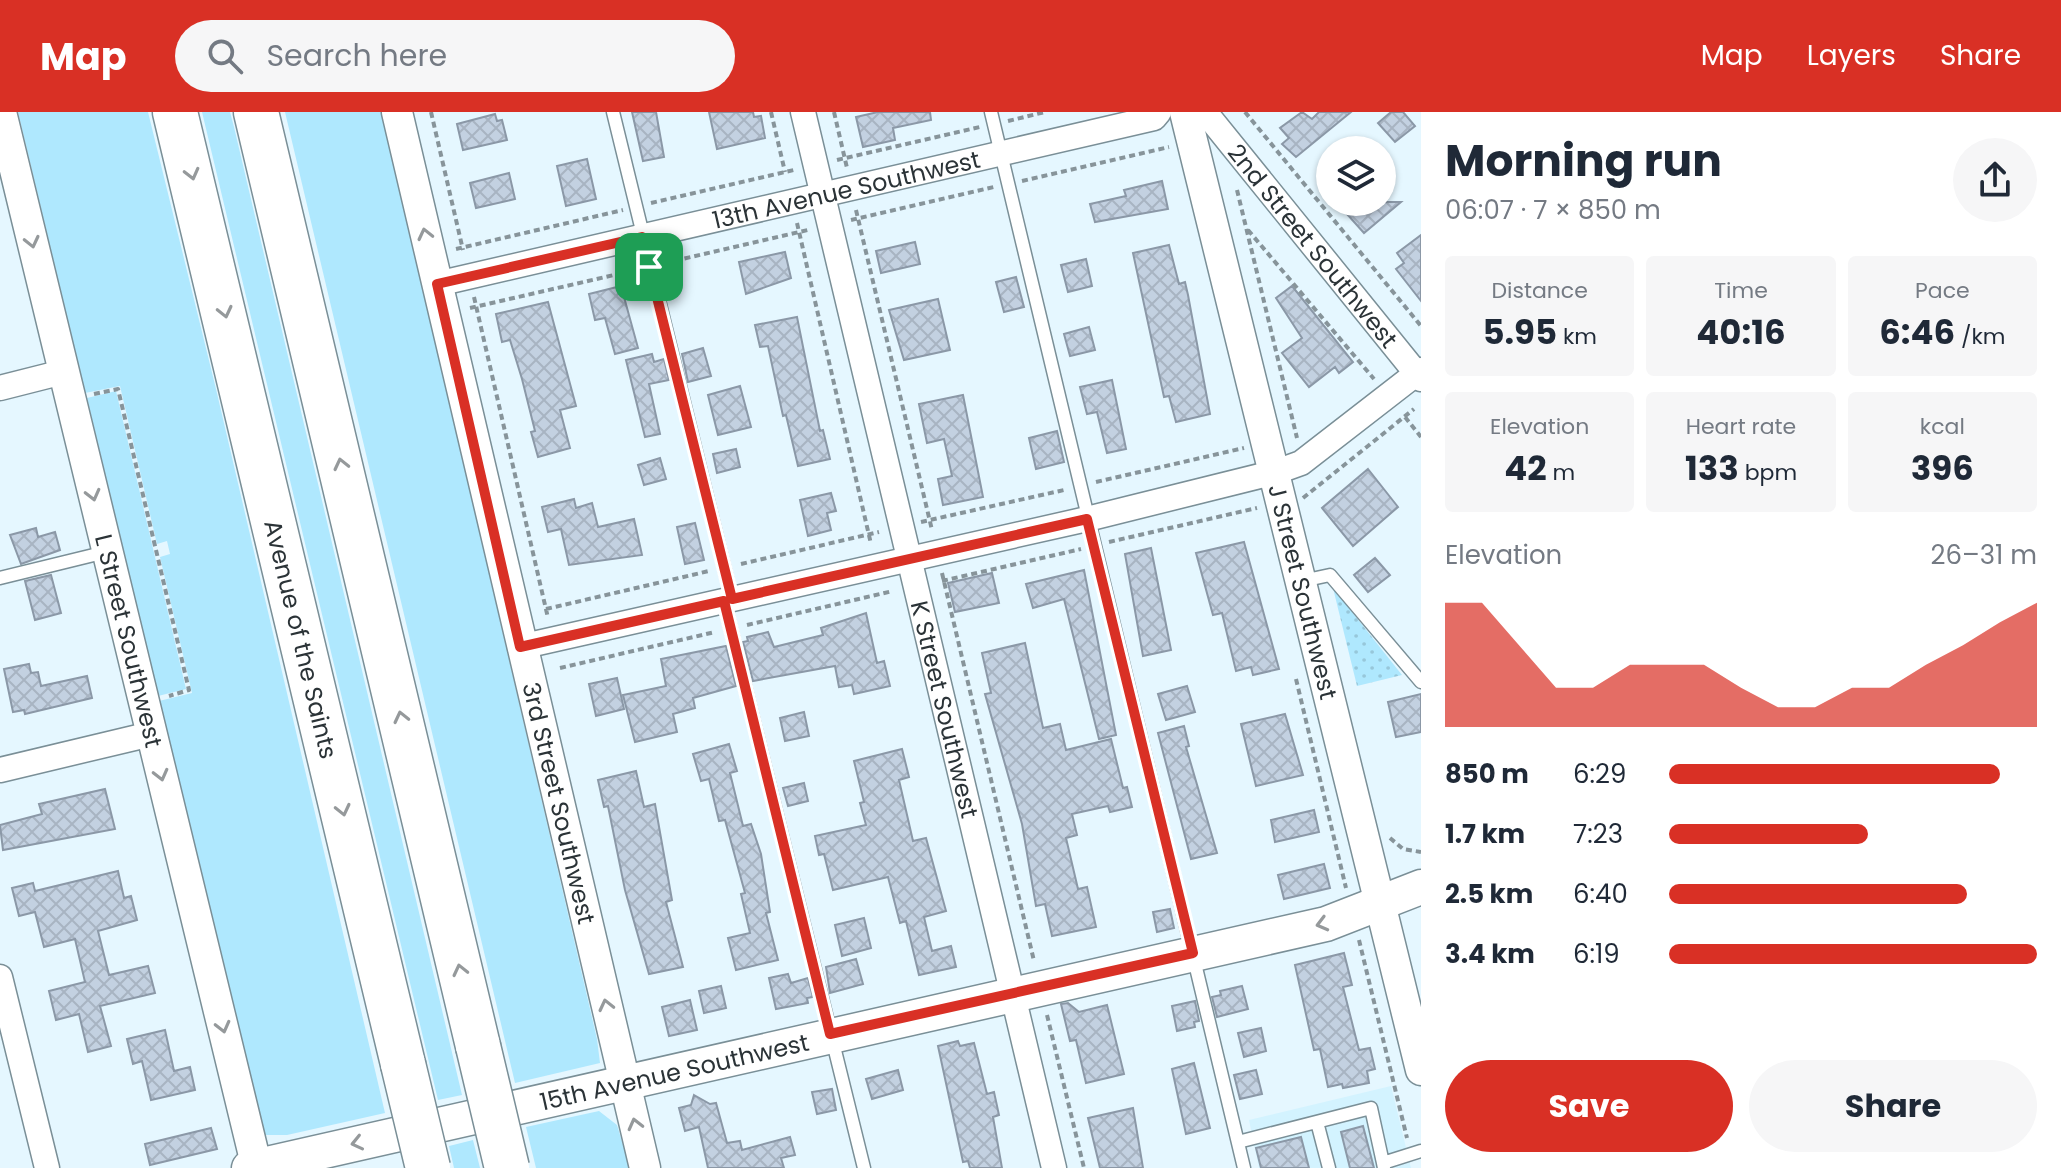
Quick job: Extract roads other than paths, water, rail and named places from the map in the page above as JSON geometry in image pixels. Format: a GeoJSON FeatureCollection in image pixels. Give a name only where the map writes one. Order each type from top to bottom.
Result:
{"type":"FeatureCollection","features":[{"type":"Feature","properties":{"kind":"highway","name":"Avenue of the Saints"},"geometry":{"type":"LineString","coordinates":[[175,112],[428,1168]]}},
{"type":"Feature","properties":{"kind":"highway"},"geometry":{"type":"LineString","coordinates":[[256,112],[507,1168]]}},
{"type":"Feature","properties":{"kind":"main road","name":"15th Avenue Southwest"},"geometry":{"type":"LineString","coordinates":[[254,1167],[1326,924],[1379,906],[1421,887]]}},
{"type":"Feature","properties":{"kind":"street","name":"L Street Southwest"},"geometry":{"type":"LineString","coordinates":[[1,112],[14,192],[63,372],[254,1167]]}},
{"type":"Feature","properties":{"kind":"street","name":"3rd Street Southwest"},"geometry":{"type":"LineString","coordinates":[[397,112],[520,647],[645,1168]]}},
{"type":"Feature","properties":{"kind":"street","name":"K Street Southwest"},"geometry":{"type":"LineString","coordinates":[[803,112],[907,560],[1054,1168]]}},
{"type":"Feature","properties":{"kind":"street","name":"13th Avenue Southwest"},"geometry":{"type":"LineString","coordinates":[[441,299],[642,237],[1001,152],[1184,113]]}},
{"type":"Feature","properties":{"kind":"street","name":"2nd Street Southwest"},"geometry":{"type":"LineString","coordinates":[[1184,113],[1420,374]]}},
{"type":"Feature","properties":{"kind":"street","name":"J Street Southwest"},"geometry":{"type":"LineString","coordinates":[[1184,113],[1276,472],[1421,1070]]}},
{"type":"Feature","properties":{"kind":"street"},"geometry":{"type":"LineString","coordinates":[[0,388],[63,372]]}},
{"type":"Feature","properties":{"kind":"street"},"geometry":{"type":"LineString","coordinates":[[520,647],[1087,519],[1276,472],[1301,463],[1420,374]]}},
{"type":"Feature","properties":{"kind":"street"},"geometry":{"type":"LineString","coordinates":[[0,770],[151,734]]}},
{"type":"Feature","properties":{"kind":"street"},"geometry":{"type":"LineString","coordinates":[[0,977],[47,1168]]}},
{"type":"Feature","properties":{"kind":"lane"},"geometry":{"type":"LineString","coordinates":[[613,112],[864,1168]]}},
{"type":"Feature","properties":{"kind":"lane"},"geometry":{"type":"LineString","coordinates":[[993,118],[1244,1168]]}},
{"type":"Feature","properties":{"kind":"lane"},"geometry":{"type":"LineString","coordinates":[[0,578],[106,552]]}},
{"type":"Feature","properties":{"kind":"lane"},"geometry":{"type":"LineString","coordinates":[[1302,581],[1330,575],[1421,682]]}},
{"type":"Feature","properties":{"kind":"lane"},"geometry":{"type":"LineString","coordinates":[[1238,1142],[1371,1108],[1384,1166],[1416,1153]]}},
{"type":"Feature","properties":{"kind":"lane"},"geometry":{"type":"LineString","coordinates":[[1317,1122],[1329,1168]]}}]}
